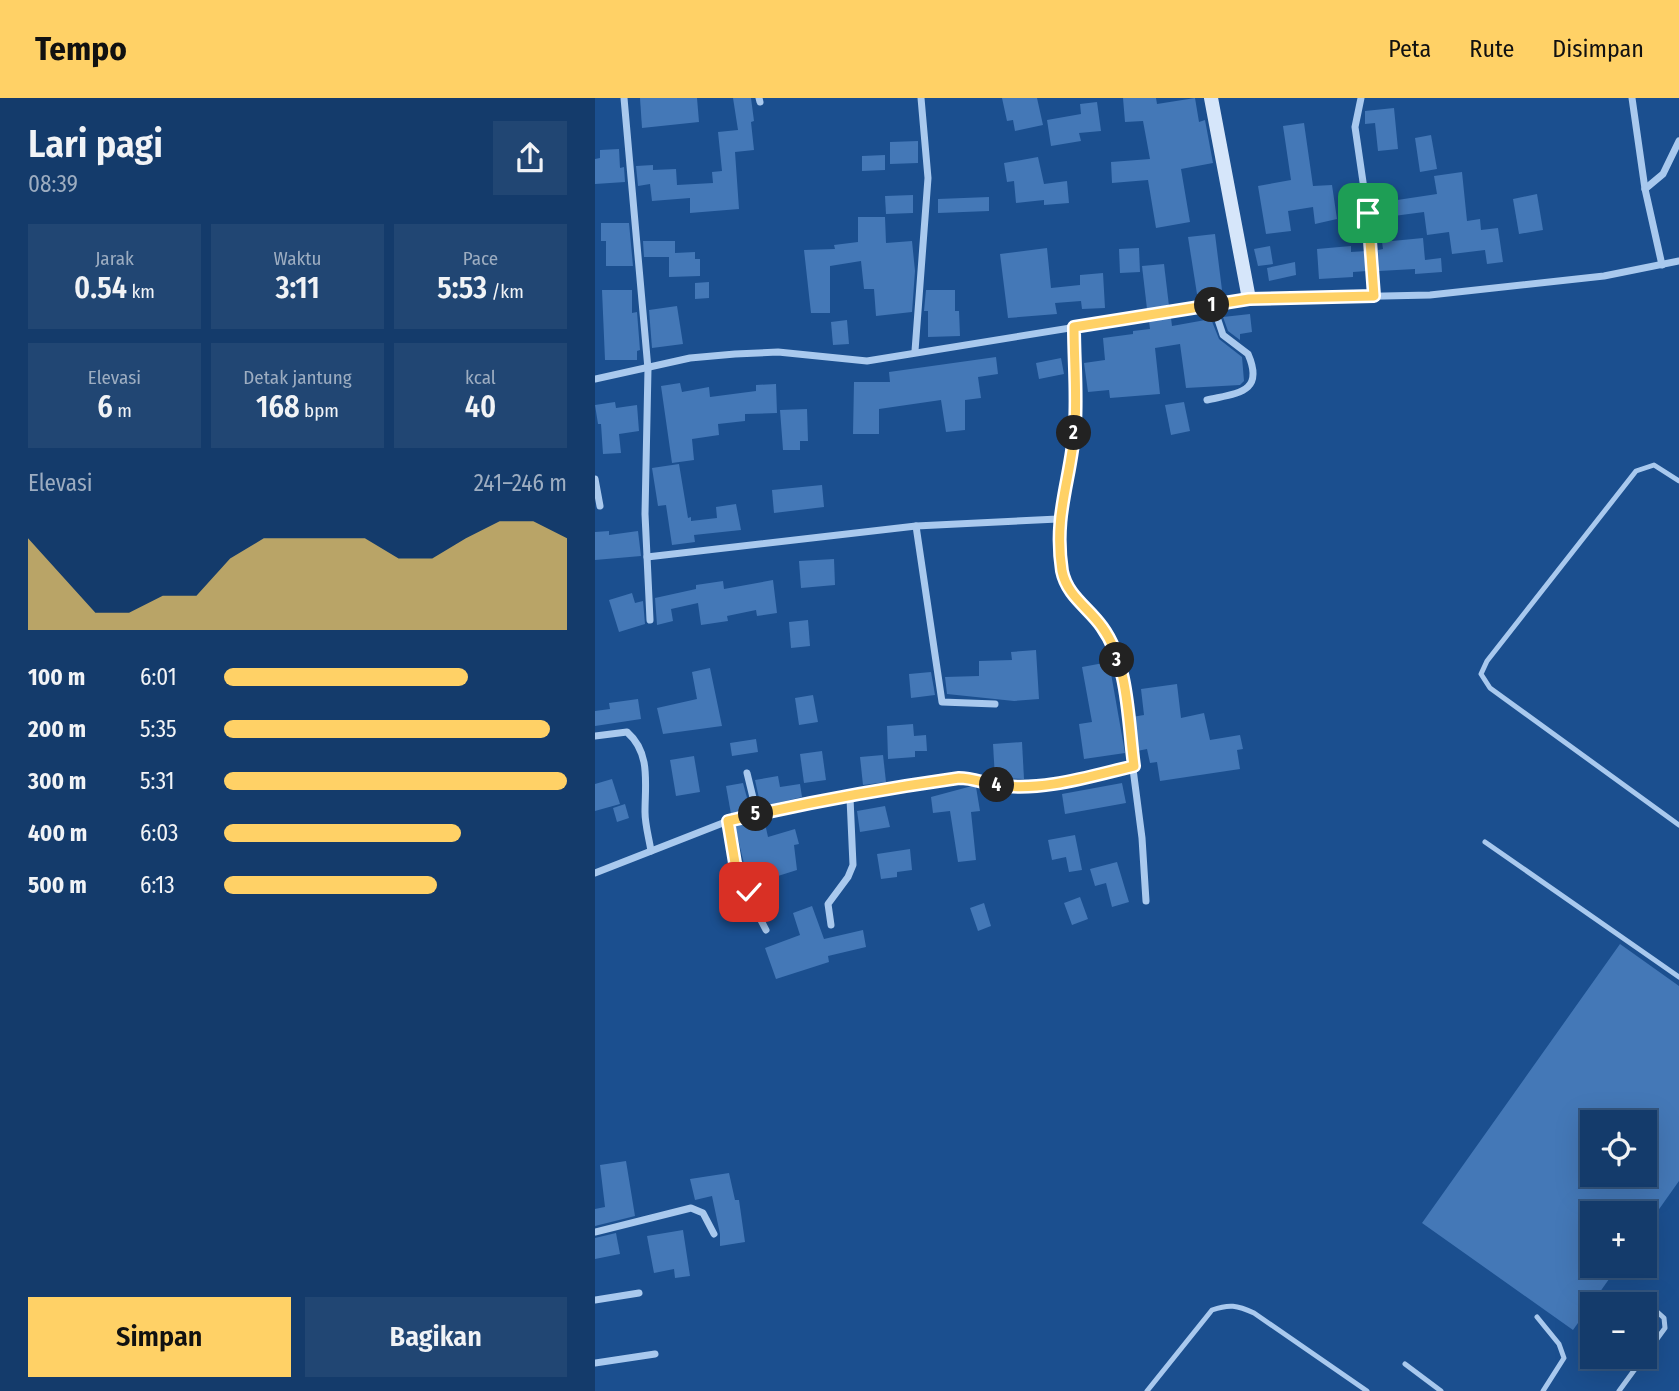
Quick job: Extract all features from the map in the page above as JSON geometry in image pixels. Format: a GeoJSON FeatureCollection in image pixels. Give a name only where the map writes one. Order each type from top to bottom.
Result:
{"type":"FeatureCollection","features":[{"type":"Feature","properties":{"kind":"street"},"geometry":{"type":"LineString","coordinates":[[624,98],[648,369],[647,557],[650,620]]}},
{"type":"Feature","properties":{"kind":"street"},"geometry":{"type":"LineString","coordinates":[[915,351],[928,178],[921,98]]}},
{"type":"Feature","properties":{"kind":"street"},"geometry":{"type":"LineString","coordinates":[[1211,98],[1249,299]]}},
{"type":"Feature","properties":{"kind":"street"},"geometry":{"type":"LineString","coordinates":[[1360,98],[1355,127],[1371,237],[1374,296]]}},
{"type":"Feature","properties":{"kind":"street"},"geometry":{"type":"LineString","coordinates":[[1632,98],[1645,190],[1662,265]]}},
{"type":"Feature","properties":{"kind":"street"},"geometry":{"type":"LineString","coordinates":[[1645,190],[1663,174],[1679,141]]}},
{"type":"Feature","properties":{"kind":"street"},"geometry":{"type":"LineString","coordinates":[[595,379],[690,358],[736,354],[778,352],[867,361],[915,351],[1249,299],[1430,295],[1604,276],[1679,261]]}},
{"type":"Feature","properties":{"kind":"street"},"geometry":{"type":"LineString","coordinates":[[1207,400],[1243,392],[1249,388],[1253,378],[1248,354],[1223,335],[1213,305]]}},
{"type":"Feature","properties":{"kind":"street"},"geometry":{"type":"LineString","coordinates":[[1074,327],[1075,425],[1058,519],[1063,575],[1077,602],[1102,626],[1120,668],[1134,766],[1146,901]]}},
{"type":"Feature","properties":{"kind":"street"},"geometry":{"type":"LineString","coordinates":[[595,479],[600,506]]}},
{"type":"Feature","properties":{"kind":"street"},"geometry":{"type":"LineString","coordinates":[[647,557],[916,526],[1058,519]]}},
{"type":"Feature","properties":{"kind":"street"},"geometry":{"type":"LineString","coordinates":[[916,526],[942,702],[995,704]]}},
{"type":"Feature","properties":{"kind":"street"},"geometry":{"type":"LineString","coordinates":[[595,736],[627,732],[638,745],[645,762],[645,814],[651,851]]}},
{"type":"Feature","properties":{"kind":"street"},"geometry":{"type":"LineString","coordinates":[[595,873],[728,821],[810,802],[850,798],[959,778],[997,785],[1064,782],[1134,766]]}},
{"type":"Feature","properties":{"kind":"street"},"geometry":{"type":"LineString","coordinates":[[747,773],[757,814]]}},
{"type":"Feature","properties":{"kind":"street"},"geometry":{"type":"LineString","coordinates":[[831,925],[828,904],[853,865],[850,798]]}},
{"type":"Feature","properties":{"kind":"street"},"geometry":{"type":"LineString","coordinates":[[728,821],[741,882],[766,930]]}},
{"type":"Feature","properties":{"kind":"street"},"geometry":{"type":"LineString","coordinates":[[595,1231],[691,1208],[703,1213],[713,1234]]}},
{"type":"Feature","properties":{"kind":"street"},"geometry":{"type":"LineString","coordinates":[[595,1300],[639,1293]]}},
{"type":"Feature","properties":{"kind":"street"},"geometry":{"type":"LineString","coordinates":[[595,1363],[655,1354]]}},
{"type":"Feature","properties":{"kind":"lane"},"geometry":{"type":"LineString","coordinates":[[1679,481],[1654,465],[1636,471],[1486,661],[1481,674],[1490,688],[1679,825]]}},
{"type":"Feature","properties":{"kind":"lane"},"geometry":{"type":"LineString","coordinates":[[1485,842],[1679,977]]}},
{"type":"Feature","properties":{"kind":"lane"},"geometry":{"type":"LineString","coordinates":[[1147,1391],[1212,1310],[1226,1305],[1238,1305],[1254,1313],[1367,1391]]}},
{"type":"Feature","properties":{"kind":"lane"},"geometry":{"type":"LineString","coordinates":[[1657,1312],[1664,1318],[1665,1328],[1657,1339]]}},
{"type":"Feature","properties":{"kind":"lane"},"geometry":{"type":"LineString","coordinates":[[1537,1317],[1559,1344],[1564,1358],[1543,1391]]}},
{"type":"Feature","properties":{"kind":"lane"},"geometry":{"type":"LineString","coordinates":[[1405,1364],[1441,1391]]}},
{"type":"Feature","properties":{"kind":"lane"},"geometry":{"type":"LineString","coordinates":[[1619,1391],[1635,1369]]}},
{"type":"Feature","properties":{"kind":"building"},"geometry":{"type":"Polygon","coordinates":[[[640,98],[697,98],[699,122],[642,128],[640,98]]]}},
{"type":"Feature","properties":{"kind":"building"},"geometry":{"type":"Polygon","coordinates":[[[733,98],[751,98],[754,121],[751,122],[754,150],[735,152],[739,209],[690,213],[690,198],[652,201],[650,184],[638,186],[636,166],[653,165],[653,170],[676,169],[677,185],[713,183],[712,172],[722,171],[718,132],[738,130],[733,98]]]}},
{"type":"Feature","properties":{"kind":"building"},"geometry":{"type":"Polygon","coordinates":[[[1002,98],[1037,98],[1043,125],[1015,131],[1013,120],[1007,121],[1002,98]]]}},
{"type":"Feature","properties":{"kind":"building"},"geometry":{"type":"Polygon","coordinates":[[[1123,98],[1156,98],[1157,104],[1195,98],[1199,122],[1205,120],[1213,163],[1181,169],[1190,222],[1156,228],[1148,180],[1112,183],[1111,162],[1150,159],[1143,121],[1125,122],[1123,98]]]}},
{"type":"Feature","properties":{"kind":"building"},"geometry":{"type":"Polygon","coordinates":[[[1097,102],[1101,131],[1079,133],[1081,141],[1051,146],[1047,120],[1081,114],[1080,104],[1097,102]]]}},
{"type":"Feature","properties":{"kind":"building"},"geometry":{"type":"Polygon","coordinates":[[[1394,108],[1398,149],[1378,151],[1375,123],[1365,124],[1365,111],[1394,108]]]}},
{"type":"Feature","properties":{"kind":"building"},"geometry":{"type":"Polygon","coordinates":[[[1304,123],[1313,186],[1332,185],[1337,219],[1315,224],[1313,207],[1288,211],[1291,231],[1266,234],[1258,186],[1291,180],[1283,126],[1304,123]]]}},
{"type":"Feature","properties":{"kind":"building"},"geometry":{"type":"Polygon","coordinates":[[[1431,135],[1437,169],[1420,172],[1415,138],[1431,135]]]}},
{"type":"Feature","properties":{"kind":"building"},"geometry":{"type":"Polygon","coordinates":[[[918,141],[918,163],[890,164],[890,142],[918,141]]]}},
{"type":"Feature","properties":{"kind":"building"},"geometry":{"type":"Polygon","coordinates":[[[619,149],[620,168],[624,167],[625,182],[595,184],[595,159],[600,158],[600,150],[619,149]]]}},
{"type":"Feature","properties":{"kind":"building"},"geometry":{"type":"Polygon","coordinates":[[[885,155],[885,170],[862,171],[862,156],[885,155]]]}},
{"type":"Feature","properties":{"kind":"building"},"geometry":{"type":"Polygon","coordinates":[[[1038,157],[1044,184],[1067,181],[1069,203],[1044,205],[1044,200],[1016,203],[1014,181],[1007,182],[1004,163],[1038,157]]]}},
{"type":"Feature","properties":{"kind":"building"},"geometry":{"type":"Polygon","coordinates":[[[1462,172],[1467,221],[1480,219],[1481,230],[1498,228],[1503,262],[1487,264],[1485,250],[1452,254],[1449,232],[1427,235],[1424,212],[1386,217],[1384,202],[1437,194],[1434,176],[1462,172]]]}},
{"type":"Feature","properties":{"kind":"building"},"geometry":{"type":"Polygon","coordinates":[[[1537,194],[1543,230],[1519,234],[1513,199],[1537,194]]]}},
{"type":"Feature","properties":{"kind":"building"},"geometry":{"type":"Polygon","coordinates":[[[913,195],[913,213],[886,214],[885,196],[913,195]]]}},
{"type":"Feature","properties":{"kind":"building"},"geometry":{"type":"Polygon","coordinates":[[[989,197],[989,211],[938,213],[938,199],[989,197]]]}},
{"type":"Feature","properties":{"kind":"building"},"geometry":{"type":"Polygon","coordinates":[[[858,217],[885,217],[886,243],[912,241],[915,271],[912,312],[876,316],[874,289],[864,289],[861,261],[830,266],[830,313],[811,313],[804,250],[835,249],[834,245],[858,242],[858,217]]]}},
{"type":"Feature","properties":{"kind":"building"},"geometry":{"type":"Polygon","coordinates":[[[601,223],[629,223],[633,266],[606,266],[606,241],[601,241],[601,223]]]}},
{"type":"Feature","properties":{"kind":"building"},"geometry":{"type":"Polygon","coordinates":[[[1215,234],[1222,290],[1197,294],[1188,237],[1215,234]]]}},
{"type":"Feature","properties":{"kind":"building"},"geometry":{"type":"Polygon","coordinates":[[[1423,238],[1425,260],[1441,258],[1442,272],[1415,274],[1415,269],[1379,271],[1378,250],[1383,249],[1382,242],[1423,238]]]}},
{"type":"Feature","properties":{"kind":"building"},"geometry":{"type":"Polygon","coordinates":[[[643,241],[675,241],[675,253],[695,252],[695,259],[700,259],[700,276],[669,277],[669,257],[644,257],[643,241]]]}},
{"type":"Feature","properties":{"kind":"building"},"geometry":{"type":"Polygon","coordinates":[[[1270,246],[1273,264],[1258,266],[1254,249],[1270,246]]]}},
{"type":"Feature","properties":{"kind":"building"},"geometry":{"type":"Polygon","coordinates":[[[1351,246],[1351,252],[1366,251],[1367,271],[1353,272],[1353,277],[1319,279],[1317,249],[1351,246]]]}},
{"type":"Feature","properties":{"kind":"building"},"geometry":{"type":"Polygon","coordinates":[[[1047,248],[1051,288],[1080,285],[1080,275],[1103,273],[1105,308],[1082,309],[1081,301],[1055,303],[1057,314],[1008,318],[1000,254],[1047,248]]]}},
{"type":"Feature","properties":{"kind":"building"},"geometry":{"type":"Polygon","coordinates":[[[1139,248],[1140,272],[1120,273],[1119,249],[1139,248]]]}},
{"type":"Feature","properties":{"kind":"building"},"geometry":{"type":"Polygon","coordinates":[[[1295,262],[1296,275],[1269,281],[1267,268],[1295,262]]]}},
{"type":"Feature","properties":{"kind":"building"},"geometry":{"type":"Polygon","coordinates":[[[1164,264],[1169,306],[1147,309],[1142,266],[1164,264]]]}},
{"type":"Feature","properties":{"kind":"building"},"geometry":{"type":"Polygon","coordinates":[[[709,282],[709,298],[695,299],[695,283],[709,282]]]}},
{"type":"Feature","properties":{"kind":"building"},"geometry":{"type":"Polygon","coordinates":[[[602,290],[632,290],[632,313],[637,312],[640,350],[637,351],[637,360],[605,360],[602,290]]]}},
{"type":"Feature","properties":{"kind":"building"},"geometry":{"type":"Polygon","coordinates":[[[926,290],[955,290],[955,311],[959,311],[960,336],[928,337],[928,311],[924,311],[926,290]]]}},
{"type":"Feature","properties":{"kind":"building"},"geometry":{"type":"Polygon","coordinates":[[[677,306],[683,344],[652,348],[649,310],[677,306]]]}},
{"type":"Feature","properties":{"kind":"building"},"geometry":{"type":"Polygon","coordinates":[[[1250,314],[1252,332],[1240,334],[1240,340],[1228,331],[1223,317],[1250,314]]]}},
{"type":"Feature","properties":{"kind":"building"},"geometry":{"type":"Polygon","coordinates":[[[1171,318],[1172,326],[1211,319],[1219,339],[1242,357],[1244,381],[1240,385],[1186,388],[1180,344],[1155,348],[1160,394],[1110,398],[1109,390],[1088,392],[1084,363],[1105,360],[1103,338],[1150,329],[1149,321],[1171,318]]]}},
{"type":"Feature","properties":{"kind":"building"},"geometry":{"type":"Polygon","coordinates":[[[847,320],[849,344],[833,345],[831,322],[847,320]]]}},
{"type":"Feature","properties":{"kind":"building"},"geometry":{"type":"Polygon","coordinates":[[[996,357],[998,374],[978,377],[981,398],[965,400],[965,430],[946,432],[941,400],[879,409],[879,434],[853,434],[854,382],[890,382],[889,372],[996,357]]]}},
{"type":"Feature","properties":{"kind":"building"},"geometry":{"type":"Polygon","coordinates":[[[1061,358],[1064,374],[1039,379],[1036,363],[1061,358]]]}},
{"type":"Feature","properties":{"kind":"building"},"geometry":{"type":"Polygon","coordinates":[[[680,383],[682,392],[709,387],[710,397],[756,391],[756,385],[776,384],[777,413],[745,414],[745,421],[718,424],[719,435],[692,439],[694,460],[672,463],[661,386],[680,383]]]}},
{"type":"Feature","properties":{"kind":"building"},"geometry":{"type":"Polygon","coordinates":[[[615,402],[616,408],[637,405],[639,431],[619,434],[621,453],[603,454],[601,424],[598,424],[595,405],[615,402]]]}},
{"type":"Feature","properties":{"kind":"building"},"geometry":{"type":"Polygon","coordinates":[[[1184,402],[1190,431],[1171,435],[1165,405],[1184,402]]]}},
{"type":"Feature","properties":{"kind":"building"},"geometry":{"type":"Polygon","coordinates":[[[807,409],[808,441],[800,441],[800,450],[783,450],[780,410],[807,409]]]}},
{"type":"Feature","properties":{"kind":"building"},"geometry":{"type":"Polygon","coordinates":[[[679,464],[688,518],[691,517],[691,521],[717,518],[716,507],[736,504],[741,530],[694,535],[695,542],[672,545],[666,505],[658,506],[652,468],[679,464]]]}},
{"type":"Feature","properties":{"kind":"building"},"geometry":{"type":"Polygon","coordinates":[[[822,485],[824,507],[774,513],[772,490],[822,485]]]}},
{"type":"Feature","properties":{"kind":"building"},"geometry":{"type":"Polygon","coordinates":[[[609,531],[609,535],[638,531],[641,556],[595,560],[595,532],[609,531]]]}},
{"type":"Feature","properties":{"kind":"building"},"geometry":{"type":"Polygon","coordinates":[[[834,559],[835,585],[801,588],[799,561],[834,559]]]}},
{"type":"Feature","properties":{"kind":"building"},"geometry":{"type":"Polygon","coordinates":[[[773,580],[777,613],[757,616],[756,610],[727,616],[728,621],[701,625],[698,603],[671,609],[673,621],[657,625],[655,598],[696,589],[696,585],[723,581],[724,589],[773,580]]]}},
{"type":"Feature","properties":{"kind":"building"},"geometry":{"type":"Polygon","coordinates":[[[632,593],[635,603],[643,601],[645,624],[619,632],[609,600],[632,593]]]}},
{"type":"Feature","properties":{"kind":"building"},"geometry":{"type":"Polygon","coordinates":[[[808,620],[810,646],[791,648],[789,622],[808,620]]]}},
{"type":"Feature","properties":{"kind":"building"},"geometry":{"type":"Polygon","coordinates":[[[1036,650],[1039,699],[1014,701],[947,694],[945,677],[979,676],[979,661],[1012,660],[1011,652],[1036,650]]]}},
{"type":"Feature","properties":{"kind":"building"},"geometry":{"type":"Polygon","coordinates":[[[1109,662],[1125,753],[1084,759],[1079,724],[1092,722],[1082,667],[1109,662]]]}},
{"type":"Feature","properties":{"kind":"building"},"geometry":{"type":"Polygon","coordinates":[[[710,668],[722,726],[663,734],[657,708],[697,699],[692,672],[710,668]]]}},
{"type":"Feature","properties":{"kind":"building"},"geometry":{"type":"Polygon","coordinates":[[[931,672],[935,695],[911,698],[909,674],[931,672]]]}},
{"type":"Feature","properties":{"kind":"building"},"geometry":{"type":"Polygon","coordinates":[[[1177,684],[1181,718],[1204,713],[1210,740],[1240,735],[1243,749],[1237,750],[1240,769],[1160,781],[1157,762],[1150,763],[1147,749],[1137,751],[1132,717],[1144,715],[1141,689],[1177,684]]]}},
{"type":"Feature","properties":{"kind":"building"},"geometry":{"type":"Polygon","coordinates":[[[813,695],[818,722],[799,725],[795,698],[813,695]]]}},
{"type":"Feature","properties":{"kind":"building"},"geometry":{"type":"Polygon","coordinates":[[[638,699],[641,719],[595,726],[595,711],[610,709],[609,703],[638,699]]]}},
{"type":"Feature","properties":{"kind":"building"},"geometry":{"type":"Polygon","coordinates":[[[913,724],[914,736],[926,735],[927,751],[915,751],[915,757],[888,759],[887,726],[913,724]]]}},
{"type":"Feature","properties":{"kind":"building"},"geometry":{"type":"Polygon","coordinates":[[[756,739],[758,752],[732,756],[730,743],[756,739]]]}},
{"type":"Feature","properties":{"kind":"building"},"geometry":{"type":"Polygon","coordinates":[[[1022,742],[1024,779],[995,778],[993,744],[1022,742]]]}},
{"type":"Feature","properties":{"kind":"building"},"geometry":{"type":"Polygon","coordinates":[[[822,751],[826,780],[804,783],[800,754],[822,751]]]}},
{"type":"Feature","properties":{"kind":"building"},"geometry":{"type":"Polygon","coordinates":[[[883,755],[886,782],[863,785],[860,757],[883,755]]]}},
{"type":"Feature","properties":{"kind":"building"},"geometry":{"type":"Polygon","coordinates":[[[694,756],[700,792],[676,796],[670,760],[694,756]]]}},
{"type":"Feature","properties":{"kind":"building"},"geometry":{"type":"Polygon","coordinates":[[[778,776],[780,787],[800,784],[802,797],[761,807],[755,780],[778,776]]]}},
{"type":"Feature","properties":{"kind":"building"},"geometry":{"type":"Polygon","coordinates":[[[612,779],[620,804],[595,811],[595,784],[612,779]]]}},
{"type":"Feature","properties":{"kind":"building"},"geometry":{"type":"Polygon","coordinates":[[[743,783],[750,809],[731,814],[726,786],[743,783]]]}},
{"type":"Feature","properties":{"kind":"building"},"geometry":{"type":"Polygon","coordinates":[[[1122,783],[1126,803],[1065,814],[1062,794],[1122,783]]]}},
{"type":"Feature","properties":{"kind":"building"},"geometry":{"type":"Polygon","coordinates":[[[976,787],[980,811],[971,812],[976,860],[958,862],[950,811],[933,813],[931,797],[976,787]]]}},
{"type":"Feature","properties":{"kind":"building"},"geometry":{"type":"Polygon","coordinates":[[[625,804],[629,818],[617,822],[613,808],[625,804]]]}},
{"type":"Feature","properties":{"kind":"building"},"geometry":{"type":"Polygon","coordinates":[[[885,806],[890,827],[860,832],[857,811],[885,806]]]}},
{"type":"Feature","properties":{"kind":"building"},"geometry":{"type":"Polygon","coordinates":[[[764,819],[768,837],[795,829],[799,844],[794,845],[797,870],[749,885],[735,826],[764,819]]]}},
{"type":"Feature","properties":{"kind":"building"},"geometry":{"type":"Polygon","coordinates":[[[1075,835],[1082,870],[1069,872],[1066,857],[1052,860],[1048,840],[1075,835]]]}},
{"type":"Feature","properties":{"kind":"building"},"geometry":{"type":"Polygon","coordinates":[[[910,849],[912,870],[897,872],[897,877],[881,879],[877,854],[910,849]]]}},
{"type":"Feature","properties":{"kind":"building"},"geometry":{"type":"Polygon","coordinates":[[[1117,862],[1129,902],[1112,907],[1106,883],[1095,886],[1090,869],[1117,862]]]}},
{"type":"Feature","properties":{"kind":"building"},"geometry":{"type":"Polygon","coordinates":[[[1080,897],[1088,919],[1072,925],[1064,903],[1080,897]]]}},
{"type":"Feature","properties":{"kind":"building"},"geometry":{"type":"Polygon","coordinates":[[[984,903],[991,926],[978,931],[970,908],[984,903]]]}},
{"type":"Feature","properties":{"kind":"building"},"geometry":{"type":"Polygon","coordinates":[[[812,906],[824,939],[863,930],[866,947],[828,956],[829,962],[776,979],[765,948],[800,935],[793,913],[812,906]]]}},
{"type":"Feature","properties":{"kind":"building"},"geometry":{"type":"Polygon","coordinates":[[[1620,944],[1679,986],[1679,1181],[1657,1212],[1657,1201],[1580,1201],[1580,1278],[1610,1278],[1600,1292],[1580,1292],[1580,1320],[1573,1330],[1422,1223],[1620,944]]]}},
{"type":"Feature","properties":{"kind":"building"},"geometry":{"type":"Polygon","coordinates":[[[626,1161],[635,1216],[595,1226],[595,1209],[605,1207],[600,1165],[626,1161]]]}},
{"type":"Feature","properties":{"kind":"building"},"geometry":{"type":"Polygon","coordinates":[[[729,1173],[735,1200],[739,1200],[745,1242],[720,1246],[712,1196],[695,1200],[690,1179],[729,1173]]]}},
{"type":"Feature","properties":{"kind":"building"},"geometry":{"type":"Polygon","coordinates":[[[683,1230],[690,1276],[675,1278],[674,1269],[654,1273],[647,1236],[683,1230]]]}},
{"type":"Feature","properties":{"kind":"building"},"geometry":{"type":"Polygon","coordinates":[[[616,1233],[620,1254],[595,1259],[595,1238],[616,1233]]]}},
{"type":"Feature","properties":{"kind":"route"},"geometry":{"type":"LineString","coordinates":[[749,892],[744,889],[735,863],[728,821],[810,802],[850,798],[903,786],[959,778],[984,780],[997,785],[1064,782],[1134,766],[1120,668],[1102,626],[1077,602],[1063,575],[1059,546],[1058,519],[1075,425],[1074,327],[1249,299],[1374,296],[1368,213]]}}]}
